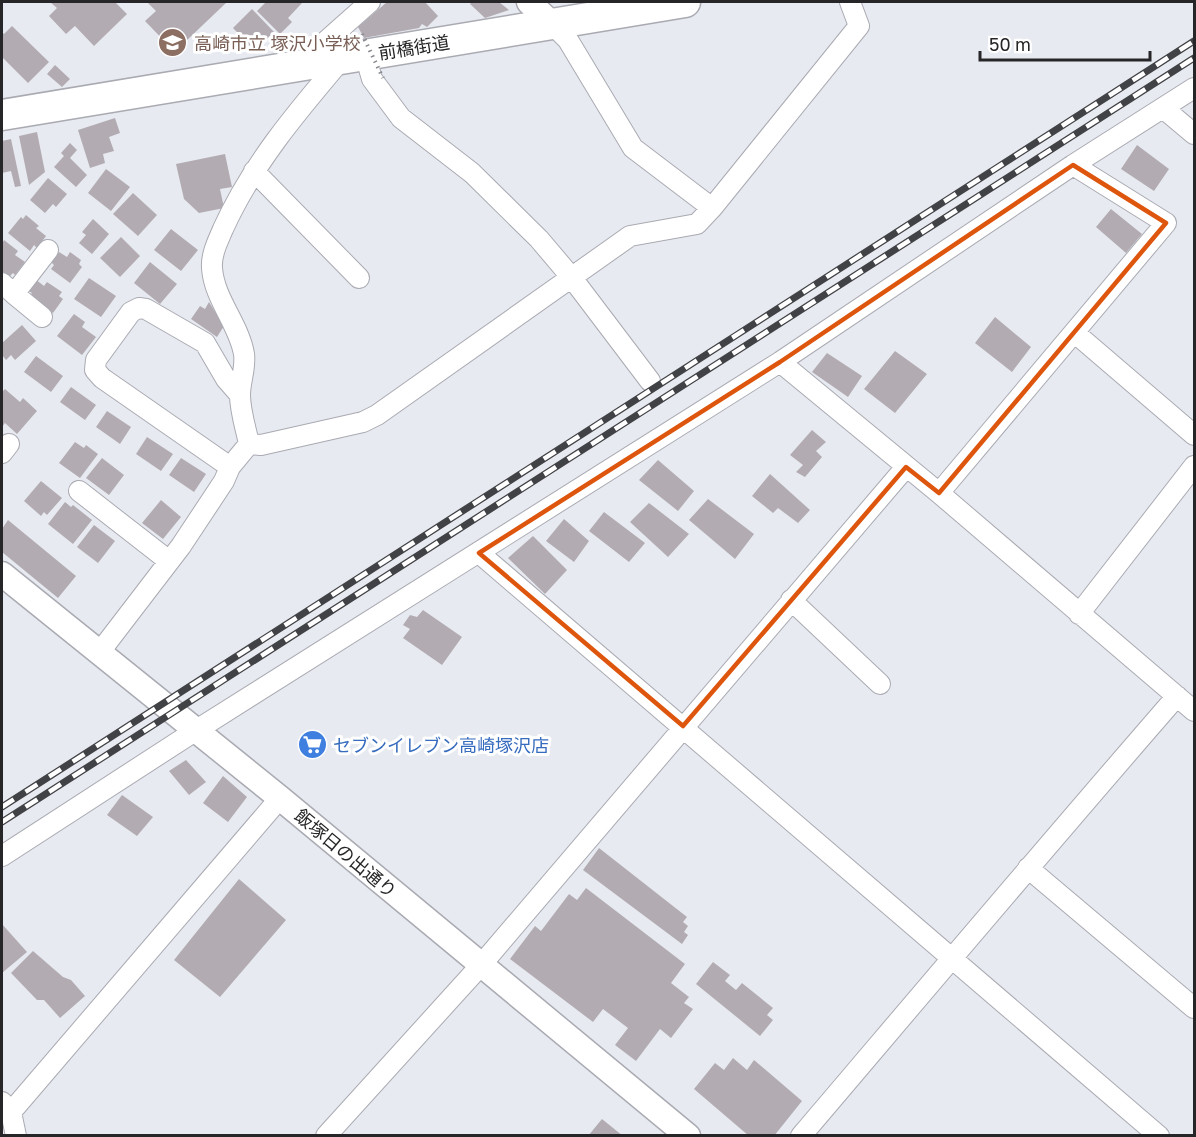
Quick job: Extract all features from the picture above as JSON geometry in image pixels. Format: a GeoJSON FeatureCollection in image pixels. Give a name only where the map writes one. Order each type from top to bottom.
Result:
{"type":"FeatureCollection","features":[{"type":"Feature","properties":{"kind":"main road","name":"前橋街道"},"geometry":{"type":"LineString","coordinates":[[2,115],[298,66],[356,50],[552,24],[685,2]]}},
{"type":"Feature","properties":{"kind":"street"},"geometry":{"type":"LineString","coordinates":[[298,66],[370,2]]}},
{"type":"Feature","properties":{"kind":"street"},"geometry":{"type":"LineString","coordinates":[[529,2],[568,40],[633,148],[712,208]]}},
{"type":"Feature","properties":{"kind":"street"},"geometry":{"type":"LineString","coordinates":[[249,444],[272,443],[363,422],[377,415],[630,236],[697,224],[859,26],[850,2]]}},
{"type":"Feature","properties":{"kind":"street"},"geometry":{"type":"LineString","coordinates":[[99,653],[203,514],[230,467],[249,444],[240,395],[244,356],[240,337],[216,285],[212,268],[216,246],[254,171],[291,119],[356,50],[372,79],[401,118],[472,172],[539,239],[572,278],[650,381]]}},
{"type":"Feature","properties":{"kind":"street"},"geometry":{"type":"LineString","coordinates":[[2,856],[195,731],[479,554],[780,362],[1073,165],[1194,88]]}},
{"type":"Feature","properties":{"kind":"street"},"geometry":{"type":"LineString","coordinates":[[1163,108],[1194,134]]}},
{"type":"Feature","properties":{"kind":"street"},"geometry":{"type":"LineString","coordinates":[[939,493],[1167,223],[1073,165]]}},
{"type":"Feature","properties":{"kind":"street"},"geometry":{"type":"LineString","coordinates":[[254,171],[359,278]]}},
{"type":"Feature","properties":{"kind":"street"},"geometry":{"type":"LineString","coordinates":[[42,317],[8,289],[48,250]]}},
{"type":"Feature","properties":{"kind":"street"},"geometry":{"type":"LineString","coordinates":[[230,467],[102,378],[95,370],[96,360],[131,312],[139,308],[146,309],[205,344],[226,379],[240,395]]}},
{"type":"Feature","properties":{"kind":"street"},"geometry":{"type":"LineString","coordinates":[[1075,333],[1194,435]]}},
{"type":"Feature","properties":{"kind":"street"},"geometry":{"type":"LineString","coordinates":[[780,362],[939,493],[1194,711]]}},
{"type":"Feature","properties":{"kind":"street"},"geometry":{"type":"LineString","coordinates":[[1079,614],[1194,466]]}},
{"type":"Feature","properties":{"kind":"street"},"geometry":{"type":"LineString","coordinates":[[326,1136],[481,965],[906,467]]}},
{"type":"Feature","properties":{"kind":"street"},"geometry":{"type":"LineString","coordinates":[[80,491],[169,561]]}},
{"type":"Feature","properties":{"kind":"street"},"geometry":{"type":"LineString","coordinates":[[479,554],[1160,1136]]}},
{"type":"Feature","properties":{"kind":"street","name":"飯塚日の出通り"},"geometry":{"type":"LineString","coordinates":[[2,574],[280,798],[688,1136]]}},
{"type":"Feature","properties":{"kind":"street"},"geometry":{"type":"LineString","coordinates":[[791,600],[880,684]]}},
{"type":"Feature","properties":{"kind":"street"},"geometry":{"type":"LineString","coordinates":[[801,1136],[1177,696]]}},
{"type":"Feature","properties":{"kind":"street"},"geometry":{"type":"LineString","coordinates":[[16,1136],[6,1107],[280,798]]}},
{"type":"Feature","properties":{"kind":"street"},"geometry":{"type":"LineString","coordinates":[[1028,868],[1194,1008]]}},
{"type":"Feature","properties":{"kind":"path"},"geometry":{"type":"LineString","coordinates":[[356,50],[383,78]]}},
{"type":"Feature","properties":{"kind":"highlighted area"},"geometry":{"type":"Polygon","coordinates":[[[1073,165],[1166,223],[939,493],[906,467],[683,726],[479,553],[780,362],[1073,165]]]}},
{"type":"Feature","properties":{"kind":"building"},"geometry":{"type":"Polygon","coordinates":[[[50,2],[115,2],[127,14],[94,46],[75,26],[66,34],[49,16],[57,8],[50,2]]]}},
{"type":"Feature","properties":{"kind":"building"},"geometry":{"type":"Polygon","coordinates":[[[147,2],[227,2],[185,42],[183,39],[172,49],[145,21],[156,11],[147,2]]]}},
{"type":"Feature","properties":{"kind":"building"},"geometry":{"type":"Polygon","coordinates":[[[266,2],[302,3],[288,18],[292,22],[280,34],[257,11],[266,2]]]}},
{"type":"Feature","properties":{"kind":"building"},"geometry":{"type":"Polygon","coordinates":[[[387,2],[425,2],[438,16],[427,27],[422,24],[419,28],[364,38],[358,27],[387,2]]]}},
{"type":"Feature","properties":{"kind":"building"},"geometry":{"type":"Polygon","coordinates":[[[472,2],[499,2],[509,10],[485,18],[470,4],[472,2]]]}},
{"type":"Feature","properties":{"kind":"building"},"geometry":{"type":"Polygon","coordinates":[[[252,9],[274,32],[255,51],[233,28],[252,9]]]}},
{"type":"Feature","properties":{"kind":"building"},"geometry":{"type":"Polygon","coordinates":[[[12,26],[49,62],[28,83],[2,57],[2,32],[4,34],[12,26]]]}},
{"type":"Feature","properties":{"kind":"building"},"geometry":{"type":"Polygon","coordinates":[[[55,65],[70,79],[62,87],[47,74],[55,65]]]}},
{"type":"Feature","properties":{"kind":"building"},"geometry":{"type":"Polygon","coordinates":[[[115,118],[120,133],[109,137],[114,151],[103,154],[105,163],[90,168],[78,130],[115,118]]]}},
{"type":"Feature","properties":{"kind":"building"},"geometry":{"type":"Polygon","coordinates":[[[37,132],[45,172],[29,185],[19,136],[37,132]]]}},
{"type":"Feature","properties":{"kind":"building"},"geometry":{"type":"Polygon","coordinates":[[[11,139],[21,186],[15,187],[11,171],[2,173],[2,141],[11,139]]]}},
{"type":"Feature","properties":{"kind":"building"},"geometry":{"type":"Polygon","coordinates":[[[70,143],[77,150],[70,158],[87,175],[76,187],[54,167],[64,156],[61,153],[70,143]]]}},
{"type":"Feature","properties":{"kind":"building"},"geometry":{"type":"Polygon","coordinates":[[[1137,145],[1169,169],[1154,191],[1121,169],[1137,145]]]}},
{"type":"Feature","properties":{"kind":"building"},"geometry":{"type":"Polygon","coordinates":[[[225,154],[232,187],[220,189],[224,208],[199,213],[184,199],[176,164],[225,154]]]}},
{"type":"Feature","properties":{"kind":"building"},"geometry":{"type":"Polygon","coordinates":[[[106,169],[130,187],[111,211],[88,193],[106,169]]]}},
{"type":"Feature","properties":{"kind":"building"},"geometry":{"type":"Polygon","coordinates":[[[48,178],[67,194],[56,207],[53,204],[45,213],[30,200],[48,178]]]}},
{"type":"Feature","properties":{"kind":"building"},"geometry":{"type":"Polygon","coordinates":[[[133,193],[157,215],[138,236],[113,214],[133,193]]]}},
{"type":"Feature","properties":{"kind":"building"},"geometry":{"type":"Polygon","coordinates":[[[1111,209],[1142,234],[1126,253],[1096,227],[1111,209]]]}},
{"type":"Feature","properties":{"kind":"building"},"geometry":{"type":"Polygon","coordinates":[[[26,215],[39,226],[36,228],[46,236],[37,248],[34,245],[30,251],[8,233],[21,217],[23,219],[26,215]]]}},
{"type":"Feature","properties":{"kind":"building"},"geometry":{"type":"Polygon","coordinates":[[[93,219],[109,234],[92,254],[79,243],[86,235],[82,232],[93,219]]]}},
{"type":"Feature","properties":{"kind":"building"},"geometry":{"type":"Polygon","coordinates":[[[171,229],[198,250],[181,271],[154,250],[171,229]]]}},
{"type":"Feature","properties":{"kind":"building"},"geometry":{"type":"Polygon","coordinates":[[[121,237],[140,256],[120,277],[100,258],[121,237]]]}},
{"type":"Feature","properties":{"kind":"building"},"geometry":{"type":"Polygon","coordinates":[[[4,240],[18,251],[15,255],[25,262],[15,275],[13,273],[9,277],[2,271],[4,240]]]}},
{"type":"Feature","properties":{"kind":"building"},"geometry":{"type":"Polygon","coordinates":[[[59,252],[67,257],[70,252],[81,260],[79,264],[82,267],[70,283],[51,269],[54,265],[51,262],[59,252]]]}},
{"type":"Feature","properties":{"kind":"building"},"geometry":{"type":"Polygon","coordinates":[[[150,262],[177,284],[160,304],[134,283],[150,262]]]}},
{"type":"Feature","properties":{"kind":"building"},"geometry":{"type":"Polygon","coordinates":[[[89,278],[116,296],[101,317],[74,299],[89,278]]]}},
{"type":"Feature","properties":{"kind":"building"},"geometry":{"type":"Polygon","coordinates":[[[35,279],[44,286],[47,282],[62,292],[59,296],[63,299],[53,313],[29,297],[32,293],[27,290],[35,279]]]}},
{"type":"Feature","properties":{"kind":"building"},"geometry":{"type":"Polygon","coordinates":[[[209,302],[224,326],[217,337],[191,319],[200,306],[205,309],[209,302]]]}},
{"type":"Feature","properties":{"kind":"building"},"geometry":{"type":"Polygon","coordinates":[[[74,314],[85,322],[82,327],[96,337],[82,355],[57,336],[74,314]]]}},
{"type":"Feature","properties":{"kind":"building"},"geometry":{"type":"Polygon","coordinates":[[[995,317],[1031,347],[1012,372],[975,343],[995,317]]]}},
{"type":"Feature","properties":{"kind":"building"},"geometry":{"type":"Polygon","coordinates":[[[22,325],[36,341],[15,360],[11,355],[6,360],[2,355],[2,343],[22,325]]]}},
{"type":"Feature","properties":{"kind":"building"},"geometry":{"type":"Polygon","coordinates":[[[895,351],[927,374],[895,413],[864,389],[895,351]]]}},
{"type":"Feature","properties":{"kind":"building"},"geometry":{"type":"Polygon","coordinates":[[[827,353],[862,376],[848,397],[812,372],[827,353]]]}},
{"type":"Feature","properties":{"kind":"building"},"geometry":{"type":"Polygon","coordinates":[[[36,356],[63,376],[51,392],[24,372],[36,356]]]}},
{"type":"Feature","properties":{"kind":"building"},"geometry":{"type":"Polygon","coordinates":[[[71,387],[96,405],[85,420],[60,402],[71,387]]]}},
{"type":"Feature","properties":{"kind":"building"},"geometry":{"type":"Polygon","coordinates":[[[5,389],[20,402],[23,398],[37,411],[17,434],[5,423],[2,427],[2,392],[5,389]]]}},
{"type":"Feature","properties":{"kind":"building"},"geometry":{"type":"Polygon","coordinates":[[[107,411],[131,427],[120,444],[96,427],[107,411]]]}},
{"type":"Feature","properties":{"kind":"building"},"geometry":{"type":"Polygon","coordinates":[[[812,430],[826,442],[816,451],[822,457],[805,477],[796,472],[803,465],[790,455],[812,430]]]}},
{"type":"Feature","properties":{"kind":"building"},"geometry":{"type":"Polygon","coordinates":[[[147,437],[173,454],[161,471],[136,454],[147,437]]]}},
{"type":"Feature","properties":{"kind":"building"},"geometry":{"type":"Polygon","coordinates":[[[75,442],[84,448],[86,445],[98,454],[80,478],[59,463],[75,442]]]}},
{"type":"Feature","properties":{"kind":"building"},"geometry":{"type":"Polygon","coordinates":[[[102,458],[124,475],[109,495],[86,478],[102,458]]]}},
{"type":"Feature","properties":{"kind":"building"},"geometry":{"type":"Polygon","coordinates":[[[181,458],[206,474],[194,492],[169,475],[181,458]]]}},
{"type":"Feature","properties":{"kind":"building"},"geometry":{"type":"Polygon","coordinates":[[[658,460],[694,491],[678,511],[639,480],[658,460]]]}},
{"type":"Feature","properties":{"kind":"building"},"geometry":{"type":"Polygon","coordinates":[[[770,474],[810,510],[798,523],[778,508],[773,513],[752,496],[770,474]]]}},
{"type":"Feature","properties":{"kind":"building"},"geometry":{"type":"Polygon","coordinates":[[[41,481],[62,498],[47,515],[44,512],[41,516],[24,501],[41,481]]]}},
{"type":"Feature","properties":{"kind":"building"},"geometry":{"type":"Polygon","coordinates":[[[708,499],[754,534],[735,559],[689,520],[708,499]]]}},
{"type":"Feature","properties":{"kind":"building"},"geometry":{"type":"Polygon","coordinates":[[[161,500],[181,517],[163,539],[142,523],[161,500]]]}},
{"type":"Feature","properties":{"kind":"building"},"geometry":{"type":"Polygon","coordinates":[[[65,502],[71,507],[73,505],[92,520],[73,544],[48,524],[65,502]]]}},
{"type":"Feature","properties":{"kind":"building"},"geometry":{"type":"Polygon","coordinates":[[[649,503],[689,534],[668,557],[630,522],[649,503]]]}},
{"type":"Feature","properties":{"kind":"building"},"geometry":{"type":"Polygon","coordinates":[[[604,512],[645,543],[629,562],[589,531],[604,512]]]}},
{"type":"Feature","properties":{"kind":"building"},"geometry":{"type":"Polygon","coordinates":[[[564,519],[589,541],[574,562],[546,541],[564,519]]]}},
{"type":"Feature","properties":{"kind":"building"},"geometry":{"type":"Polygon","coordinates":[[[8,520],[76,576],[58,598],[2,552],[2,529],[8,520]]]}},
{"type":"Feature","properties":{"kind":"building"},"geometry":{"type":"Polygon","coordinates":[[[94,525],[115,541],[98,563],[77,547],[94,525]]]}},
{"type":"Feature","properties":{"kind":"building"},"geometry":{"type":"Polygon","coordinates":[[[533,536],[567,570],[545,594],[508,558],[533,536]]]}},
{"type":"Feature","properties":{"kind":"building"},"geometry":{"type":"Polygon","coordinates":[[[423,610],[462,637],[442,665],[403,638],[410,629],[403,625],[410,615],[417,617],[423,610]]]}},
{"type":"Feature","properties":{"kind":"building"},"geometry":{"type":"Polygon","coordinates":[[[186,760],[206,782],[189,795],[169,771],[186,760]]]}},
{"type":"Feature","properties":{"kind":"building"},"geometry":{"type":"Polygon","coordinates":[[[223,776],[247,797],[228,822],[203,803],[223,776]]]}},
{"type":"Feature","properties":{"kind":"building"},"geometry":{"type":"Polygon","coordinates":[[[122,795],[153,817],[137,836],[107,815],[122,795]]]}},
{"type":"Feature","properties":{"kind":"building"},"geometry":{"type":"Polygon","coordinates":[[[599,848],[687,917],[683,922],[688,926],[684,932],[688,935],[682,944],[583,870],[599,848]]]}},
{"type":"Feature","properties":{"kind":"building"},"geometry":{"type":"Polygon","coordinates":[[[239,879],[286,920],[220,997],[174,960],[239,879]]]}},
{"type":"Feature","properties":{"kind":"building"},"geometry":{"type":"Polygon","coordinates":[[[586,888],[685,964],[671,983],[689,997],[684,1003],[693,1009],[671,1038],[660,1029],[636,1061],[615,1045],[628,1028],[603,1009],[593,1022],[510,959],[535,926],[541,931],[569,894],[577,900],[586,888]]]}},
{"type":"Feature","properties":{"kind":"building"},"geometry":{"type":"Polygon","coordinates":[[[2,924],[27,952],[2,973],[2,924]]]}},
{"type":"Feature","properties":{"kind":"building"},"geometry":{"type":"Polygon","coordinates":[[[33,951],[63,977],[71,980],[85,996],[60,1018],[44,1000],[37,1000],[11,973],[33,951]]]}},
{"type":"Feature","properties":{"kind":"building"},"geometry":{"type":"Polygon","coordinates":[[[713,962],[730,975],[725,981],[736,990],[742,983],[773,1008],[767,1015],[773,1020],[760,1036],[696,984],[713,962]]]}},
{"type":"Feature","properties":{"kind":"building"},"geometry":{"type":"Polygon","coordinates":[[[733,1058],[747,1070],[754,1060],[802,1101],[774,1136],[749,1136],[694,1089],[715,1063],[724,1070],[733,1058]]]}},
{"type":"Feature","properties":{"kind":"building"},"geometry":{"type":"Polygon","coordinates":[[[602,1119],[623,1136],[588,1136],[602,1119]]]}},
{"type":"Feature","properties":{"kind":"railway"},"geometry":{"type":"LineString","coordinates":[[2,807],[1194,41]]}},
{"type":"Feature","properties":{"kind":"railway"},"geometry":{"type":"LineString","coordinates":[[2,822],[1194,58]]}},
{"type":"Feature","properties":{"kind":"place","name":"高崎市立 塚沢小学校"},"geometry":{"type":"Point","coordinates":[173,43]}},
{"type":"Feature","properties":{"kind":"place","name":"セブンイレブン高崎塚沢店"},"geometry":{"type":"Point","coordinates":[312,745]}}]}
